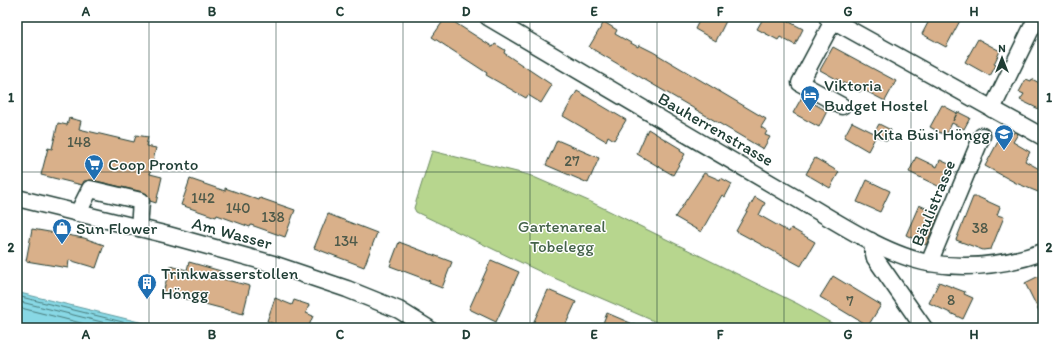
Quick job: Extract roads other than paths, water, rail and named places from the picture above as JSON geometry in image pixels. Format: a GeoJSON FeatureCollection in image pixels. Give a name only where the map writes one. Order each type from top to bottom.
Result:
{"type":"FeatureCollection","features":[{"type":"Feature","properties":{"kind":"street","name":"Bauherrenstrasse"},"geometry":{"type":"LineString","coordinates":[[488,17],[729,160],[871,241],[905,256],[929,263],[971,266],[993,265],[1017,261],[1043,252]]}},
{"type":"Feature","properties":{"kind":"street"},"geometry":{"type":"LineString","coordinates":[[992,109],[1037,17]]}},
{"type":"Feature","properties":{"kind":"street"},"geometry":{"type":"LineString","coordinates":[[842,106],[800,82],[830,19],[1043,137]]}},
{"type":"Feature","properties":{"kind":"street","name":"Bäulistrasse"},"geometry":{"type":"LineString","coordinates":[[929,263],[982,136]]}},
{"type":"Feature","properties":{"kind":"street"},"geometry":{"type":"LineString","coordinates":[[78,213],[90,190],[141,202],[139,228]]}},
{"type":"Feature","properties":{"kind":"street","name":"Am Wasser"},"geometry":{"type":"LineString","coordinates":[[17,198],[139,228],[273,264],[347,289],[398,310],[428,328]]}},
{"type":"Feature","properties":{"kind":"street"},"geometry":{"type":"LineString","coordinates":[[871,241],[875,258],[924,328]]}},
{"type":"Feature","properties":{"kind":"water"},"geometry":{"type":"Polygon","coordinates":[[[17,292],[20,293],[164,328],[17,328],[17,292]]]}},
{"type":"Feature","properties":{"kind":"place","name":"Viktoria Budget Hostel"},"geometry":{"type":"Point","coordinates":[810,112]}},
{"type":"Feature","properties":{"kind":"place","name":"Kita Büsi Höngg"},"geometry":{"type":"Point","coordinates":[1004,151]}},
{"type":"Feature","properties":{"kind":"place","name":"Coop Pronto"},"geometry":{"type":"Point","coordinates":[94,181]}},
{"type":"Feature","properties":{"kind":"place","name":"Sun Flower"},"geometry":{"type":"Point","coordinates":[62,245]}},
{"type":"Feature","properties":{"kind":"place","name":"Trinkwasserstollen Höngg"},"geometry":{"type":"Point","coordinates":[147,300]}},
{"type":"Feature","properties":{"kind":"park label","name":"Gartenareal Tobelegg"},"geometry":{"type":"Point","coordinates":[562,236]}}]}
